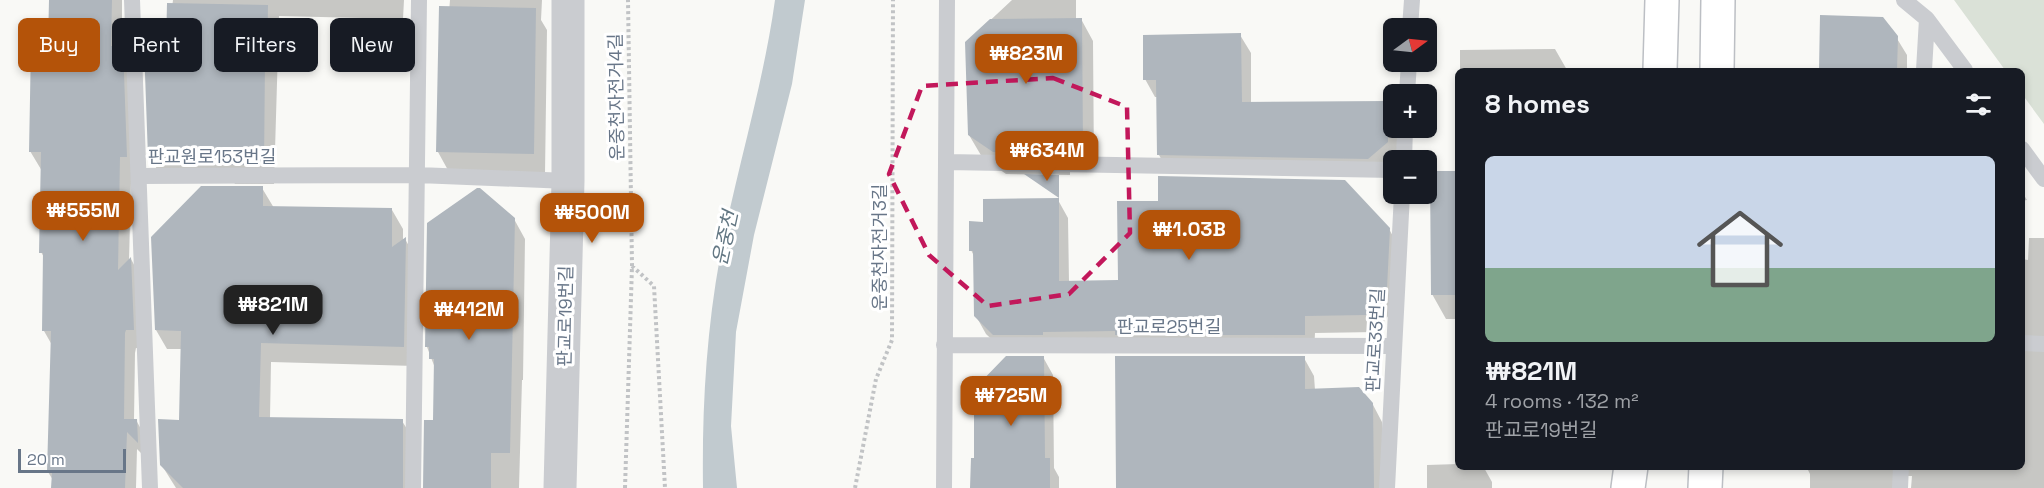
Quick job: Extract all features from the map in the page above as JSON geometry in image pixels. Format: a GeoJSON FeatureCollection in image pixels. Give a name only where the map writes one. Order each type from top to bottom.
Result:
{"type":"FeatureCollection","features":[{"type":"Feature","properties":{"kind":"main road"},"geometry":{"type":"LineString","coordinates":[[1660,68],[1662,0]]}},
{"type":"Feature","properties":{"kind":"main road"},"geometry":{"type":"LineString","coordinates":[[1717,68],[1718,0]]}},
{"type":"Feature","properties":{"kind":"main road"},"geometry":{"type":"LineString","coordinates":[[1628,488],[1630,470]]}},
{"type":"Feature","properties":{"kind":"main road"},"geometry":{"type":"LineString","coordinates":[[1705,488],[1706,470]]}},
{"type":"Feature","properties":{"kind":"street","name":"판교로19번길"},"geometry":{"type":"LineString","coordinates":[[560,488],[568,181],[568,0]]}},
{"type":"Feature","properties":{"kind":"lane"},"geometry":{"type":"LineString","coordinates":[[132,0],[139,176]]}},
{"type":"Feature","properties":{"kind":"lane"},"geometry":{"type":"LineString","coordinates":[[413,488],[419,0]]}},
{"type":"Feature","properties":{"kind":"lane"},"geometry":{"type":"LineString","coordinates":[[944,488],[947,0]]}},
{"type":"Feature","properties":{"kind":"lane"},"geometry":{"type":"LineString","coordinates":[[1411,18],[1412,0]]}},
{"type":"Feature","properties":{"kind":"lane"},"geometry":{"type":"LineString","coordinates":[[1904,0],[1927,18],[1964,68]]}},
{"type":"Feature","properties":{"kind":"lane"},"geometry":{"type":"LineString","coordinates":[[1924,68],[1927,18]]}},
{"type":"Feature","properties":{"kind":"lane"},"geometry":{"type":"LineString","coordinates":[[2025,153],[2044,179]]}},
{"type":"Feature","properties":{"kind":"lane"},"geometry":{"type":"LineString","coordinates":[[946,162],[1383,170]]}},
{"type":"Feature","properties":{"kind":"lane","name":"판교원로153번길"},"geometry":{"type":"LineString","coordinates":[[150,488],[139,176],[418,175],[568,181]]}},
{"type":"Feature","properties":{"kind":"lane","name":"판교로33번길"},"geometry":{"type":"LineString","coordinates":[[1387,488],[1401,204]]}},
{"type":"Feature","properties":{"kind":"lane"},"geometry":{"type":"LineString","coordinates":[[2025,343],[2044,344]]}},
{"type":"Feature","properties":{"kind":"lane","name":"판교로25번길"},"geometry":{"type":"LineString","coordinates":[[944,345],[1394,346]]}},
{"type":"Feature","properties":{"kind":"lane"},"geometry":{"type":"LineString","coordinates":[[1900,488],[1901,470]]}},
{"type":"Feature","properties":{"kind":"path","name":"운중천자전거4길"},"geometry":{"type":"LineString","coordinates":[[625,488],[632,266],[628,0]]}},
{"type":"Feature","properties":{"kind":"path","name":"운중천자전거3길"},"geometry":{"type":"LineString","coordinates":[[855,488],[876,379],[892,340],[892,0]]}},
{"type":"Feature","properties":{"kind":"path"},"geometry":{"type":"LineString","coordinates":[[632,266],[654,286],[665,488]]}},
{"type":"Feature","properties":{"kind":"highlighted area"},"geometry":{"type":"Polygon","coordinates":[[[1053,78],[1127,107],[1130,233],[1069,294],[988,306],[929,255],[889,174],[922,86],[1053,78]]]}},
{"type":"Feature","properties":{"kind":"shaded area"},"geometry":{"type":"Polygon","coordinates":[[[1954,0],[2044,0],[2044,124],[2025,98],[2025,68],[2004,68],[1954,0]]]}},
{"type":"Feature","properties":{"kind":"water","name":"운중천"},"geometry":{"type":"Polygon","coordinates":[[[775,0],[805,0],[792,84],[754,235],[736,332],[731,426],[737,488],[703,488],[706,372],[715,286],[726,225],[764,65],[775,0]]]}},
{"type":"Feature","properties":{"kind":"building"},"geometry":{"type":"Polygon","coordinates":[[[49,0],[112,0],[112,72],[124,72],[127,157],[120,157],[118,270],[131,257],[134,330],[126,330],[125,333],[124,419],[137,419],[138,443],[127,432],[125,488],[51,488],[52,473],[47,472],[51,331],[42,331],[43,253],[39,253],[41,152],[29,152],[30,72],[100,72],[100,18],[49,18],[49,0]]]}},
{"type":"Feature","properties":{"kind":"building"},"geometry":{"type":"Polygon","coordinates":[[[167,3],[268,5],[268,18],[214,18],[214,72],[265,72],[264,165],[222,165],[228,159],[148,157],[145,72],[202,72],[202,18],[167,18],[167,3]]]}},
{"type":"Feature","properties":{"kind":"building"},"geometry":{"type":"Polygon","coordinates":[[[439,6],[536,8],[534,154],[436,152],[439,6]]]}},
{"type":"Feature","properties":{"kind":"building"},"geometry":{"type":"Polygon","coordinates":[[[1820,15],[1883,17],[1898,36],[1897,68],[1819,68],[1820,15]]]}},
{"type":"Feature","properties":{"kind":"building"},"geometry":{"type":"Polygon","coordinates":[[[1082,18],[1083,149],[1058,149],[1058,154],[993,152],[968,135],[965,42],[990,19],[1082,18]]]}},
{"type":"Feature","properties":{"kind":"building"},"geometry":{"type":"Polygon","coordinates":[[[1241,33],[1242,102],[1383,101],[1383,138],[1388,138],[1388,142],[1368,159],[1157,155],[1156,80],[1143,80],[1143,35],[1241,33]]]}},
{"type":"Feature","properties":{"kind":"building"},"geometry":{"type":"Polygon","coordinates":[[[1437,171],[1455,171],[1455,295],[1431,295],[1430,204],[1437,204],[1437,171]]]}},
{"type":"Feature","properties":{"kind":"building"},"geometry":{"type":"Polygon","coordinates":[[[1024,174],[1059,175],[1059,198],[1024,174]]]}},
{"type":"Feature","properties":{"kind":"building"},"geometry":{"type":"Polygon","coordinates":[[[1158,176],[1345,180],[1390,228],[1387,288],[1366,315],[1305,316],[1305,335],[1115,335],[1115,331],[993,335],[974,316],[973,251],[969,251],[969,221],[983,222],[983,199],[1059,198],[1059,281],[1118,280],[1117,201],[1158,201],[1158,176]]]}},
{"type":"Feature","properties":{"kind":"building"},"geometry":{"type":"Polygon","coordinates":[[[201,186],[263,186],[263,206],[392,208],[392,247],[406,237],[404,347],[261,343],[259,417],[403,419],[403,488],[183,488],[160,465],[158,419],[179,420],[181,331],[155,330],[151,237],[201,186]]]}},
{"type":"Feature","properties":{"kind":"building"},"geometry":{"type":"Polygon","coordinates":[[[480,188],[515,218],[510,453],[491,453],[491,488],[423,488],[424,420],[433,420],[434,359],[429,359],[429,347],[425,347],[427,223],[480,188]]]}},
{"type":"Feature","properties":{"kind":"building"},"geometry":{"type":"Polygon","coordinates":[[[1006,356],[1044,356],[1045,458],[1050,458],[1050,488],[970,488],[971,458],[974,458],[974,389],[1006,356]]]}},
{"type":"Feature","properties":{"kind":"building"},"geometry":{"type":"Polygon","coordinates":[[[1115,356],[1305,356],[1305,389],[1359,387],[1373,403],[1374,488],[1116,488],[1115,356]]]}}]}
